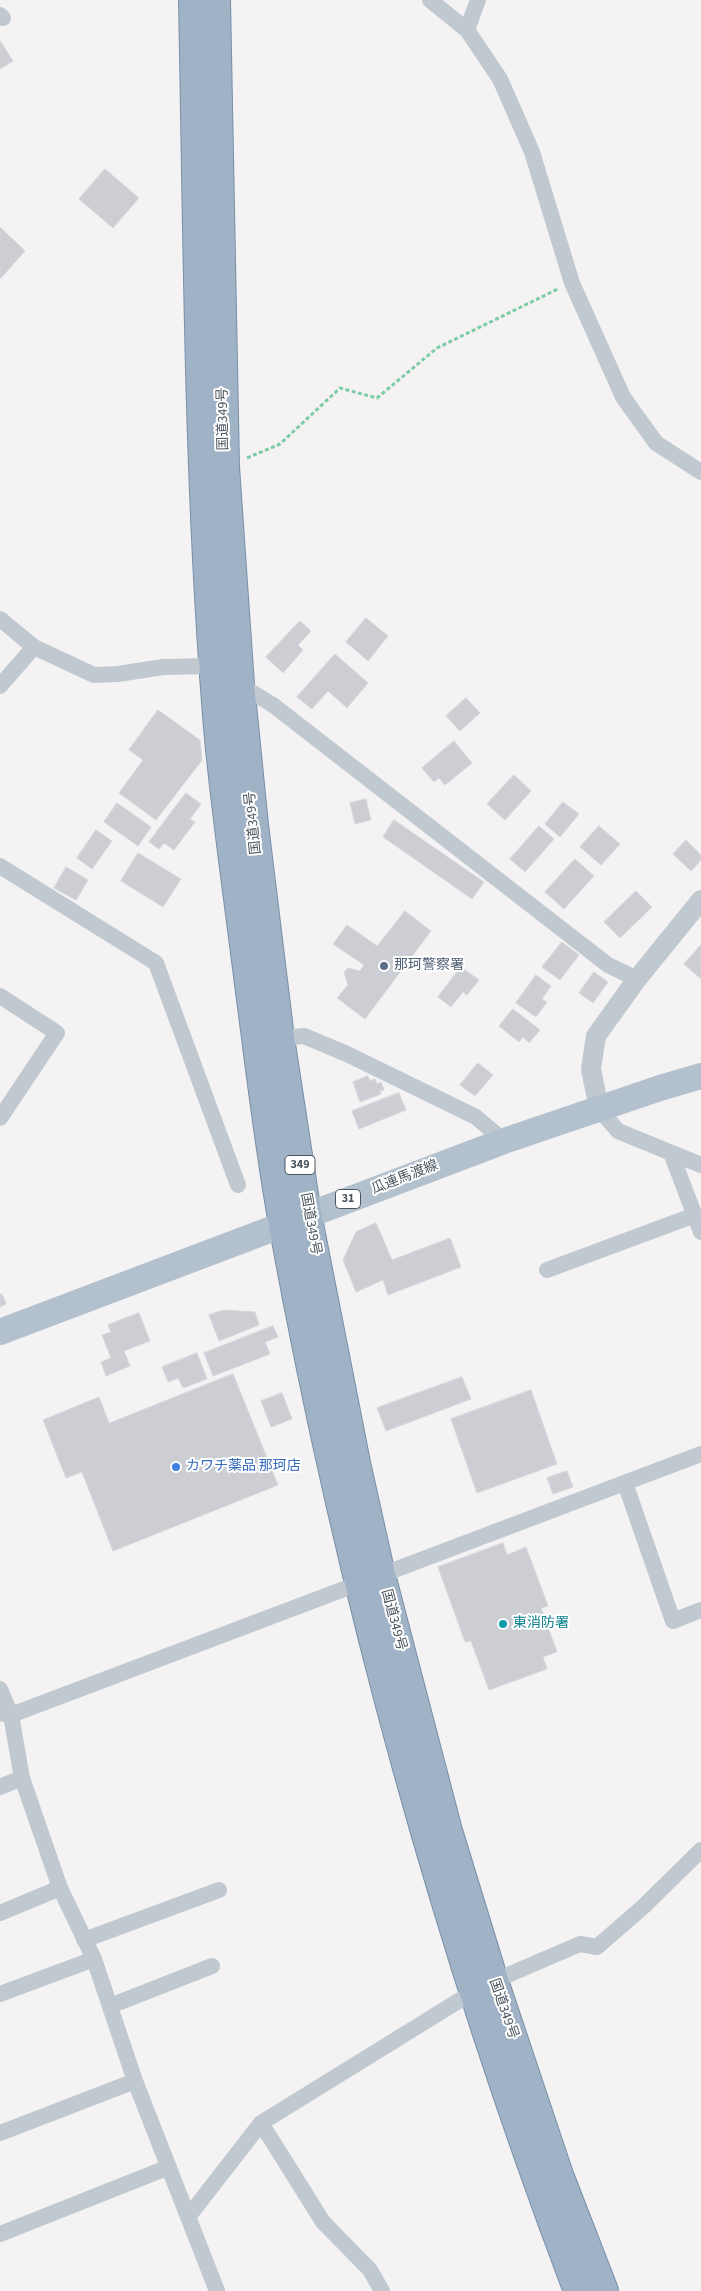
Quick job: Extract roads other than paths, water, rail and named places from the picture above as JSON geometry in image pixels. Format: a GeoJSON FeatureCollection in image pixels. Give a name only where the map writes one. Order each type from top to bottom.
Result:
{"type":"FeatureCollection","features":[{"type":"Feature","properties":{"kind":"highway","name":"国道349号"},"geometry":{"type":"LineString","coordinates":[[193,0],[203,473],[214,666],[229,829],[269,1133],[295,1219]]}},
{"type":"Feature","properties":{"kind":"highway","name":"国道349号"},"geometry":{"type":"LineString","coordinates":[[216,0],[225,468],[240,685],[254,825],[280,1038],[295,1219],[331,1466],[369,1579],[426,1840],[604,2291]]}},
{"type":"Feature","properties":{"kind":"highway","name":"国道349号"},"geometry":{"type":"LineString","coordinates":[[483,1987],[538,2185],[578,2291]]}},
{"type":"Feature","properties":{"kind":"main road","name":"瓜連馬渡線"},"geometry":{"type":"LineString","coordinates":[[0,1332],[504,1140],[701,1076]]}},
{"type":"Feature","properties":{"kind":"street"},"geometry":{"type":"LineString","coordinates":[[430,0],[467,30],[500,79],[532,152],[572,283],[622,397],[656,443],[701,472]]}},
{"type":"Feature","properties":{"kind":"street"},"geometry":{"type":"LineString","coordinates":[[467,30],[478,0]]}},
{"type":"Feature","properties":{"kind":"street"},"geometry":{"type":"LineString","coordinates":[[0,619],[34,647],[94,675],[118,674],[163,667],[214,666],[240,685],[273,704],[608,965],[637,979]]}},
{"type":"Feature","properties":{"kind":"street"},"geometry":{"type":"LineString","coordinates":[[0,686],[34,647]]}},
{"type":"Feature","properties":{"kind":"street"},"geometry":{"type":"LineString","coordinates":[[0,866],[156,963],[238,1185]]}},
{"type":"Feature","properties":{"kind":"street"},"geometry":{"type":"LineString","coordinates":[[701,900],[637,979],[596,1036],[591,1069],[599,1109],[618,1131],[701,1165]]}},
{"type":"Feature","properties":{"kind":"street"},"geometry":{"type":"LineString","coordinates":[[0,996],[57,1033],[0,1118]]}},
{"type":"Feature","properties":{"kind":"street"},"geometry":{"type":"LineString","coordinates":[[280,1038],[304,1036],[348,1054],[476,1117],[504,1140]]}},
{"type":"Feature","properties":{"kind":"street"},"geometry":{"type":"LineString","coordinates":[[672,1153],[701,1232]]}},
{"type":"Feature","properties":{"kind":"street"},"geometry":{"type":"LineString","coordinates":[[547,1270],[695,1215]]}},
{"type":"Feature","properties":{"kind":"street"},"geometry":{"type":"LineString","coordinates":[[5,1714],[701,1454]]}},
{"type":"Feature","properties":{"kind":"street"},"geometry":{"type":"LineString","coordinates":[[625,1483],[673,1621],[701,1610]]}},
{"type":"Feature","properties":{"kind":"street"},"geometry":{"type":"LineString","coordinates":[[0,1689],[22,1778],[60,1888],[94,1959],[135,2081],[217,2291]]}},
{"type":"Feature","properties":{"kind":"street"},"geometry":{"type":"LineString","coordinates":[[0,1787],[22,1778]]}},
{"type":"Feature","properties":{"kind":"street"},"geometry":{"type":"LineString","coordinates":[[188,2217],[261,2123],[483,1987],[580,1944],[597,1947],[644,1906],[701,1850]]}},
{"type":"Feature","properties":{"kind":"street"},"geometry":{"type":"LineString","coordinates":[[0,1913],[60,1888]]}},
{"type":"Feature","properties":{"kind":"street"},"geometry":{"type":"LineString","coordinates":[[84,1940],[219,1890]]}},
{"type":"Feature","properties":{"kind":"street"},"geometry":{"type":"LineString","coordinates":[[0,1994],[94,1959]]}},
{"type":"Feature","properties":{"kind":"street"},"geometry":{"type":"LineString","coordinates":[[110,2006],[212,1966]]}},
{"type":"Feature","properties":{"kind":"street"},"geometry":{"type":"LineString","coordinates":[[0,2133],[135,2081]]}},
{"type":"Feature","properties":{"kind":"street"},"geometry":{"type":"LineString","coordinates":[[261,2123],[323,2222],[370,2270],[382,2291]]}},
{"type":"Feature","properties":{"kind":"street"},"geometry":{"type":"LineString","coordinates":[[0,2234],[169,2167]]}},
{"type":"Feature","properties":{"kind":"place","name":"那珂警察署"},"geometry":{"type":"Point","coordinates":[384,966]}},
{"type":"Feature","properties":{"kind":"place","name":"カワチ薬品 那珂店"},"geometry":{"type":"Point","coordinates":[176,1467]}},
{"type":"Feature","properties":{"kind":"place","name":"東消防署"},"geometry":{"type":"Point","coordinates":[503,1624]}}]}
